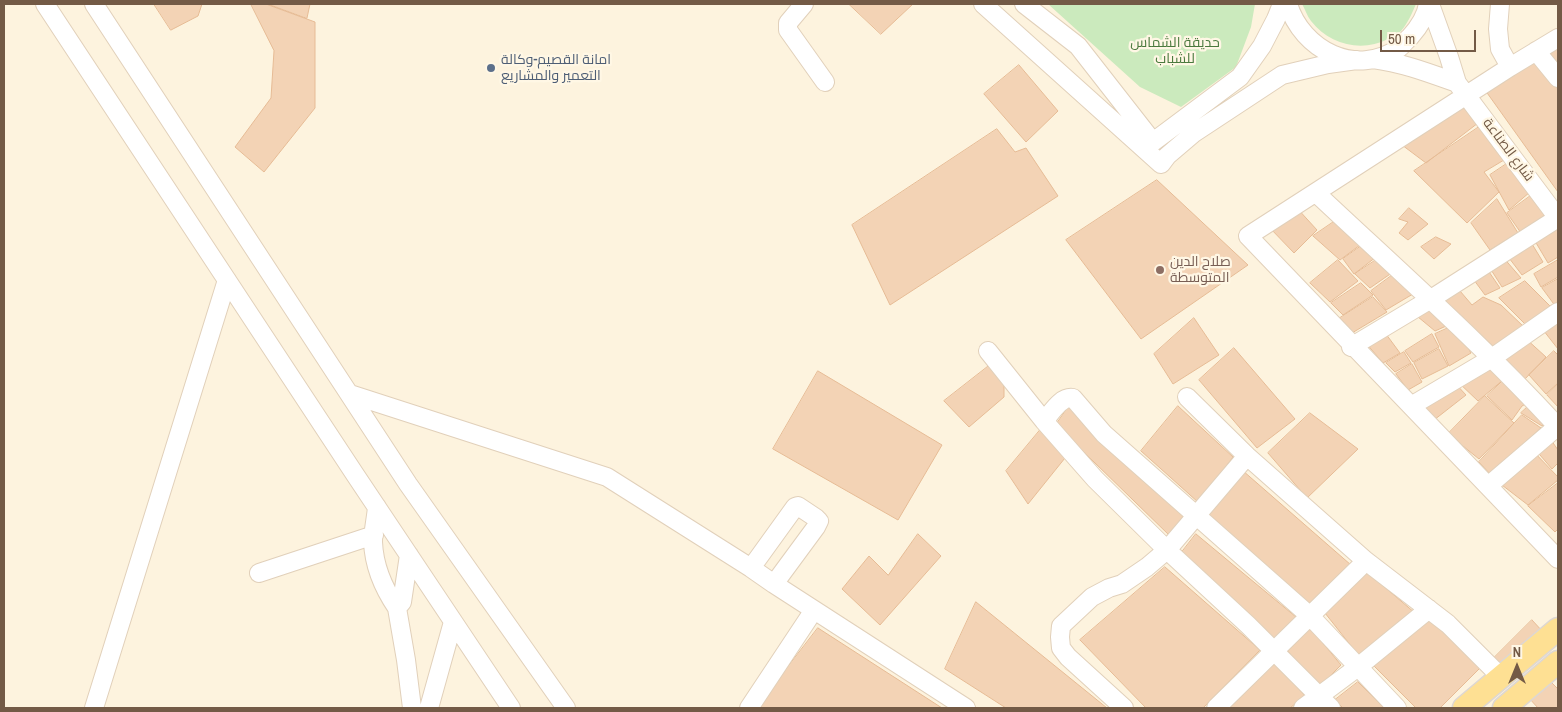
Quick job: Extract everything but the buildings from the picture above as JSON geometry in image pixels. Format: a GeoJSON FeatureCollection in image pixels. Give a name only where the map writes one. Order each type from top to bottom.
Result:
{"type":"FeatureCollection","features":[{"type":"Feature","properties":{"kind":"main road"},"geometry":{"type":"LineString","coordinates":[[1464,708],[1558,629]]}},
{"type":"Feature","properties":{"kind":"main road"},"geometry":{"type":"LineString","coordinates":[[1517,704],[1558,662]]}},
{"type":"Feature","properties":{"kind":"street"},"geometry":{"type":"LineString","coordinates":[[45,4],[511,708]]}},
{"type":"Feature","properties":{"kind":"street"},"geometry":{"type":"LineString","coordinates":[[94,4],[408,484],[566,708]]}},
{"type":"Feature","properties":{"kind":"street"},"geometry":{"type":"LineString","coordinates":[[804,4],[788,23],[788,30],[825,82]]}},
{"type":"Feature","properties":{"kind":"street"},"geometry":{"type":"LineString","coordinates":[[983,4],[1161,164],[1167,156],[1194,133],[1282,75],[1328,64],[1382,56],[1399,47],[1418,29],[1429,4]]}},
{"type":"Feature","properties":{"kind":"street"},"geometry":{"type":"LineString","coordinates":[[1024,4],[1078,46],[1153,142],[1240,77],[1262,46],[1282,4]]}},
{"type":"Feature","properties":{"kind":"street"},"geometry":{"type":"LineString","coordinates":[[1288,4],[1297,25],[1309,40],[1329,54],[1345,58],[1393,62],[1420,69],[1462,89]]}},
{"type":"Feature","properties":{"kind":"street"},"geometry":{"type":"LineString","coordinates":[[1429,4],[1462,89]]}},
{"type":"Feature","properties":{"kind":"street"},"geometry":{"type":"LineString","coordinates":[[1500,4],[1498,29],[1500,50],[1510,67]]}},
{"type":"Feature","properties":{"kind":"street"},"geometry":{"type":"LineString","coordinates":[[1558,38],[1510,67],[1462,89],[1316,193],[1248,236],[1488,486],[1552,543],[1558,559]]}},
{"type":"Feature","properties":{"kind":"street"},"geometry":{"type":"LineString","coordinates":[[1536,51],[1558,78]]}},
{"type":"Feature","properties":{"kind":"street","name":"شارع الصناعة"},"geometry":{"type":"LineString","coordinates":[[1462,89],[1558,218]]}},
{"type":"Feature","properties":{"kind":"street"},"geometry":{"type":"LineString","coordinates":[[1316,193],[1431,299],[1520,385],[1558,426],[1488,486]]}},
{"type":"Feature","properties":{"kind":"street"},"geometry":{"type":"LineString","coordinates":[[1352,346],[1431,299],[1558,218]]}},
{"type":"Feature","properties":{"kind":"street"},"geometry":{"type":"LineString","coordinates":[[94,708],[227,280]]}},
{"type":"Feature","properties":{"kind":"street"},"geometry":{"type":"LineString","coordinates":[[1411,406],[1492,358],[1558,312]]}},
{"type":"Feature","properties":{"kind":"street"},"geometry":{"type":"LineString","coordinates":[[988,351],[1044,421],[1095,479],[1167,550],[1248,625],[1331,708]]}},
{"type":"Feature","properties":{"kind":"street"},"geometry":{"type":"LineString","coordinates":[[350,394],[607,477],[966,708]]}},
{"type":"Feature","properties":{"kind":"street"},"geometry":{"type":"LineString","coordinates":[[1044,421],[1064,399],[1068,397],[1073,398],[1104,434],[1310,616],[1397,708]]}},
{"type":"Feature","properties":{"kind":"street"},"geometry":{"type":"LineString","coordinates":[[1187,397],[1247,456],[1366,560],[1448,624],[1501,677]]}},
{"type":"Feature","properties":{"kind":"street"},"geometry":{"type":"LineString","coordinates":[[1124,708],[1060,648],[1061,626],[1092,597],[1122,584],[1167,550],[1247,456]]}},
{"type":"Feature","properties":{"kind":"street"},"geometry":{"type":"LineString","coordinates":[[377,507],[373,545],[382,580],[388,595],[397,608],[412,708]]}},
{"type":"Feature","properties":{"kind":"street"},"geometry":{"type":"LineString","coordinates":[[751,568],[795,507],[802,508],[819,522],[774,584]]}},
{"type":"Feature","properties":{"kind":"street"},"geometry":{"type":"LineString","coordinates":[[259,573],[374,535]]}},
{"type":"Feature","properties":{"kind":"street"},"geometry":{"type":"LineString","coordinates":[[397,608],[402,602],[409,555]]}},
{"type":"Feature","properties":{"kind":"street"},"geometry":{"type":"LineString","coordinates":[[1216,708],[1275,652],[1366,560]]}},
{"type":"Feature","properties":{"kind":"street"},"geometry":{"type":"LineString","coordinates":[[1303,708],[1358,667],[1429,609]]}},
{"type":"Feature","properties":{"kind":"street"},"geometry":{"type":"LineString","coordinates":[[749,708],[814,610]]}},
{"type":"Feature","properties":{"kind":"street"},"geometry":{"type":"LineString","coordinates":[[429,708],[454,622]]}},
{"type":"Feature","properties":{"kind":"green space","name":"حديقة الشماس للشباب"},"geometry":{"type":"Polygon","coordinates":[[[1048,4],[1255,4],[1251,27],[1236,67],[1181,107],[1140,87],[1048,4]]]}},
{"type":"Feature","properties":{"kind":"green space"},"geometry":{"type":"Polygon","coordinates":[[[1302,4],[1416,4],[1400,32],[1378,43],[1357,46],[1336,40],[1318,29],[1308,17],[1302,4]]]}},
{"type":"Feature","properties":{"kind":"place","name":"امانة القصيم-وكالة التعمير والمشاريع"},"geometry":{"type":"Point","coordinates":[491,68]}},
{"type":"Feature","properties":{"kind":"place","name":"صلاح الدين المتوسطة"},"geometry":{"type":"Point","coordinates":[1160,270]}}]}
